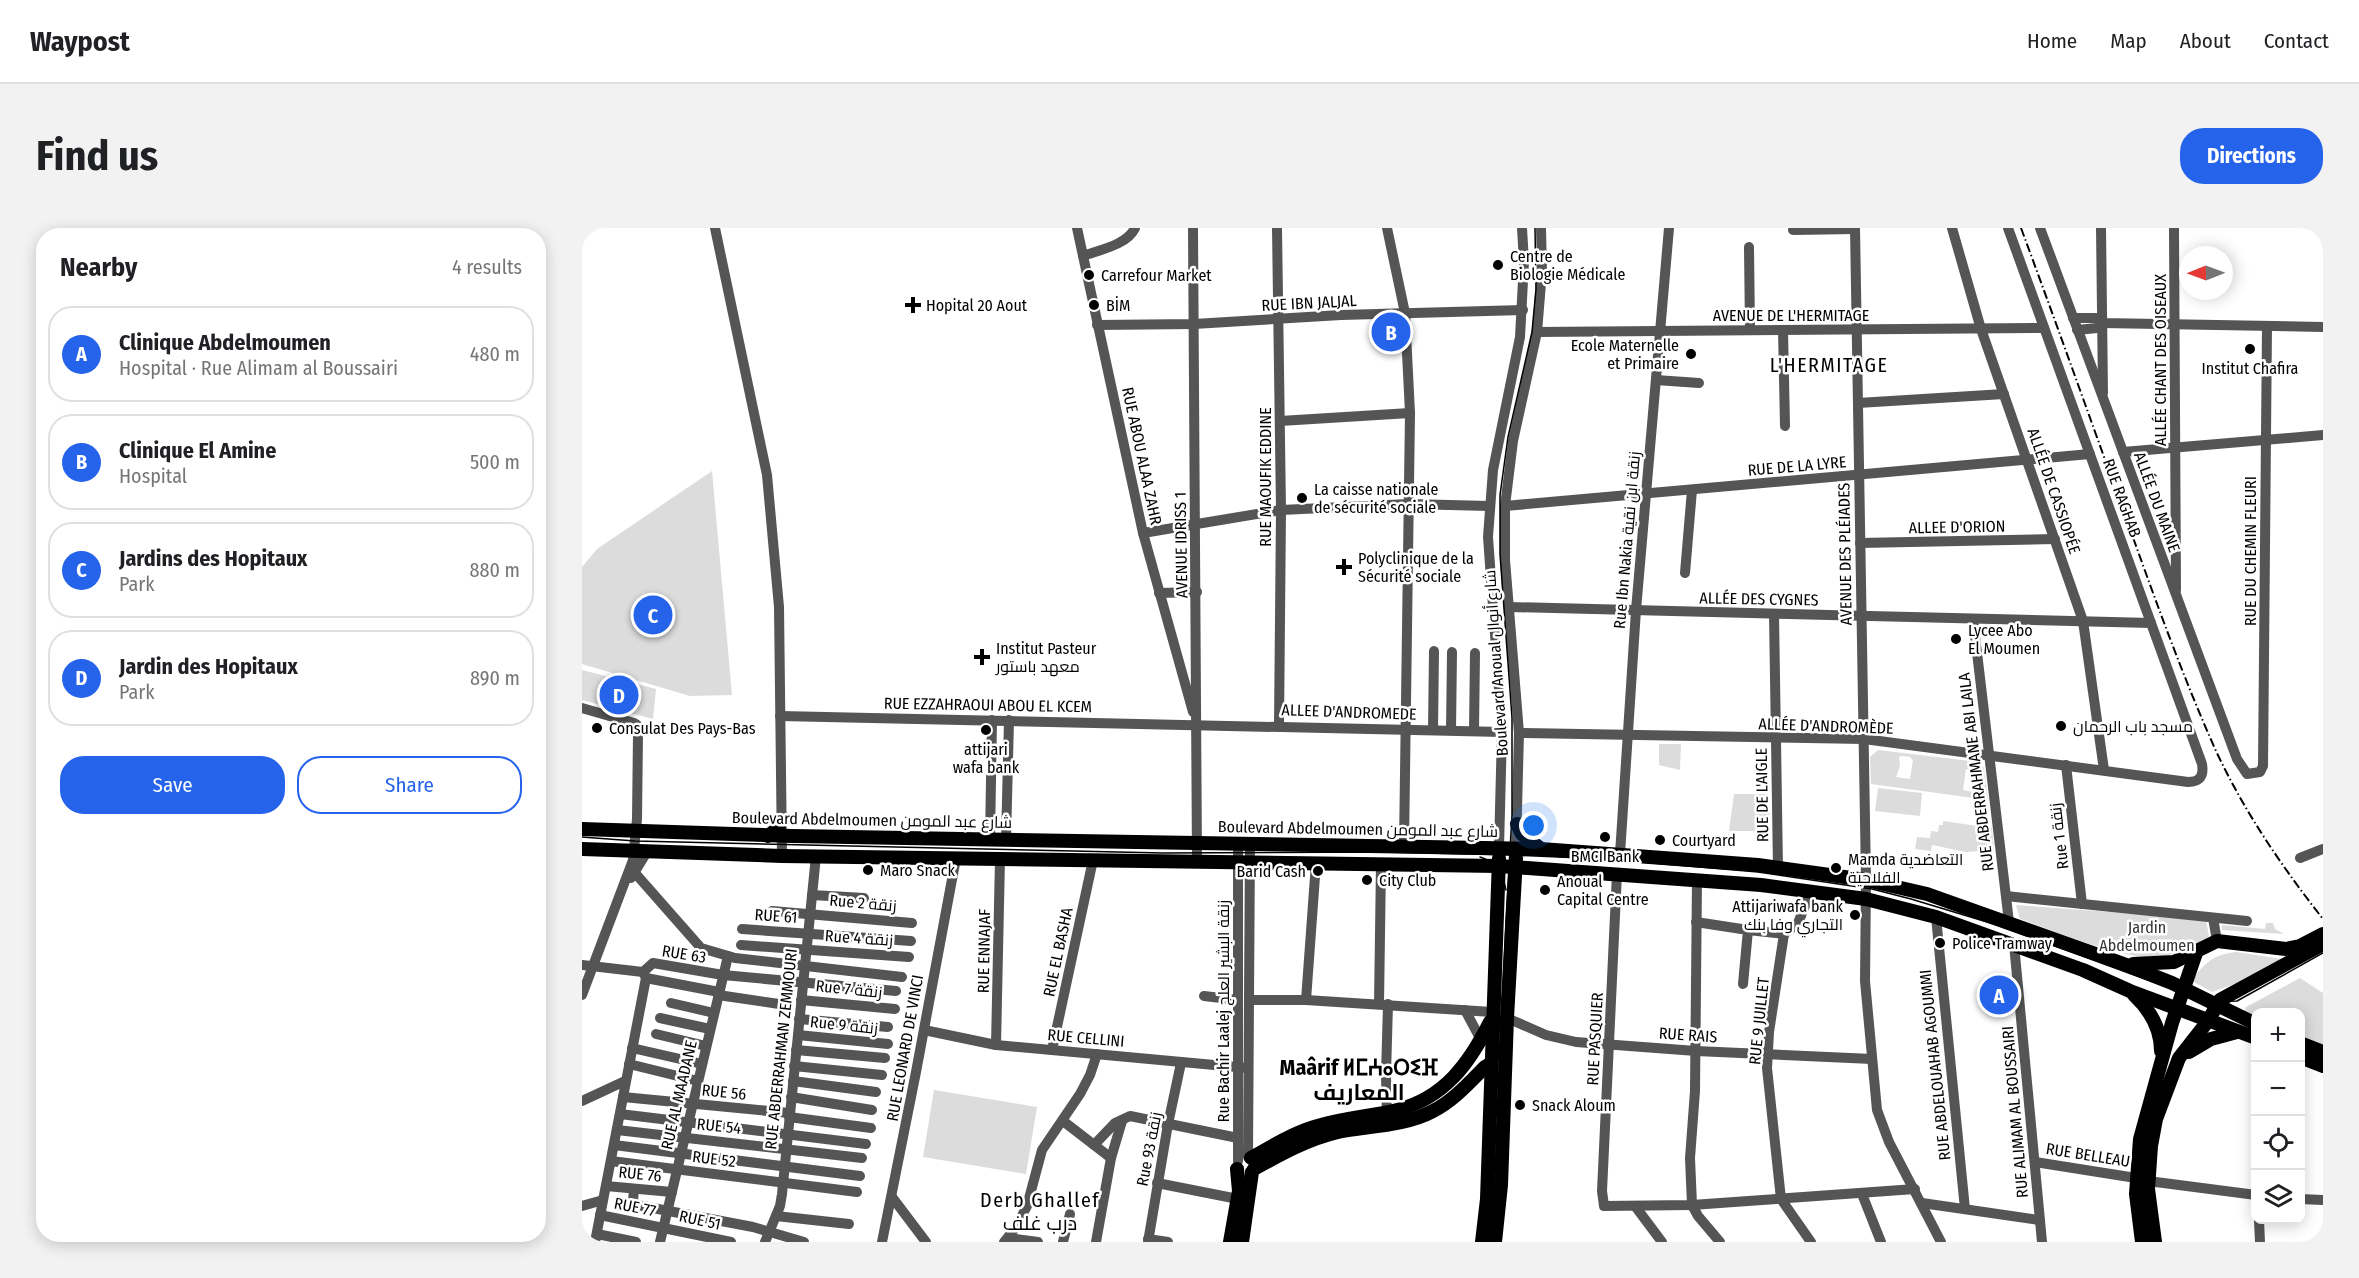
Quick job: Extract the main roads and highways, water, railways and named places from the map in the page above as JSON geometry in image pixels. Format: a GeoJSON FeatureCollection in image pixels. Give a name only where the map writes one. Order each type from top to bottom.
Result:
{"type":"FeatureCollection","features":[{"type":"Feature","properties":{"kind":"main road"},"geometry":{"type":"LineString","coordinates":[[775,836],[781,822]]}},
{"type":"Feature","properties":{"kind":"main road"},"geometry":{"type":"LineString","coordinates":[[1517,824],[1522,834],[1541,849]]}},
{"type":"Feature","properties":{"kind":"main road","name":"Boulevard Abdelmoumen شارع عبد المومن"},"geometry":{"type":"LineString","coordinates":[[582,829],[775,836],[1516,848],[1620,854],[1778,868],[1866,880],[1927,894],[2121,963],[2184,989],[2251,1022]]}},
{"type":"Feature","properties":{"kind":"main road","name":"Boulevard Anoual شارع أنوال"},"geometry":{"type":"LineString","coordinates":[[1482,1242],[1486,1199],[1499,848]]}},
{"type":"Feature","properties":{"kind":"main road","name":"Boulevard Anoual شارع أنوال"},"geometry":{"type":"LineString","coordinates":[[1495,1242],[1501,1185],[1516,848]]}},
{"type":"Feature","properties":{"kind":"main road","name":"Boulevard Abdelmoumen شارع عبد المومن"},"geometry":{"type":"LineString","coordinates":[[582,849],[782,856],[1516,866],[1697,879],[1811,891],[1866,899],[1936,917],[2083,970],[2130,991],[2251,1036]]}},
{"type":"Feature","properties":{"kind":"main road"},"geometry":{"type":"LineString","coordinates":[[1479,865],[1492,878],[1496,907]]}},
{"type":"Feature","properties":{"kind":"main road"},"geometry":{"type":"LineString","coordinates":[[2121,963],[2174,962],[2217,941],[2286,949],[2300,946],[2323,934]]}},
{"type":"Feature","properties":{"kind":"main road"},"geometry":{"type":"LineString","coordinates":[[2155,1242],[2142,1179],[2156,1119],[2179,1058],[2202,1018],[2220,1000],[2323,944]]}},
{"type":"Feature","properties":{"kind":"main road"},"geometry":{"type":"LineString","coordinates":[[2142,1242],[2143,1124],[2176,1009],[2196,953]]}},
{"type":"Feature","properties":{"kind":"main road"},"geometry":{"type":"LineString","coordinates":[[2130,991],[2154,1019],[2160,1037],[2161,1061]]}},
{"type":"Feature","properties":{"kind":"main road"},"geometry":{"type":"LineString","coordinates":[[2202,999],[2202,1018]]}},
{"type":"Feature","properties":{"kind":"main road"},"geometry":{"type":"LineString","coordinates":[[1387,1118],[1438,1092],[1456,1075],[1481,1040],[1492,1015]]}},
{"type":"Feature","properties":{"kind":"main road"},"geometry":{"type":"LineString","coordinates":[[2179,1058],[2211,1039],[2238,1032]]}},
{"type":"Feature","properties":{"kind":"main road"},"geometry":{"type":"LineString","coordinates":[[2305,1045],[2323,1053]]}},
{"type":"Feature","properties":{"kind":"main road"},"geometry":{"type":"LineString","coordinates":[[2305,1058],[2323,1066]]}},
{"type":"Feature","properties":{"kind":"main road"},"geometry":{"type":"LineString","coordinates":[[1230,1242],[1247,1164],[1313,1127],[1432,1112],[1456,1095],[1490,1064]]}},
{"type":"Feature","properties":{"kind":"main road"},"geometry":{"type":"LineString","coordinates":[[1242,1242],[1247,1164]]}},
{"type":"Feature","properties":{"kind":"tram line"},"geometry":{"type":"LineString","coordinates":[[1491,1242],[1512,815],[1512,718],[1500,554],[1500,495],[1508,437],[1532,332],[1536,289],[1535,228]]}},
{"type":"Feature","properties":{"kind":"tram line"},"geometry":{"type":"LineString","coordinates":[[1514,824],[1523,843],[1541,853]]}},
{"type":"Feature","properties":{"kind":"tram line"},"geometry":{"type":"LineString","coordinates":[[582,837],[635,841],[1163,853],[1383,852],[1511,855],[1605,859],[1758,872],[1872,889],[1911,899],[1997,925],[2208,1002],[2237,1001],[2323,953]]}},
{"type":"Feature","properties":{"kind":"tram line"},"geometry":{"type":"LineString","coordinates":[[1480,857],[1495,865],[1506,890]]}},
{"type":"Feature","properties":{"kind":"railway"},"geometry":{"type":"LineString","coordinates":[[2021,228],[2158,606],[2216,751],[2265,838],[2323,919]]}},
{"type":"Feature","properties":{"kind":"place","name":"Centre de Biologie Médicale"},"geometry":{"type":"Point","coordinates":[1498,265]}},
{"type":"Feature","properties":{"kind":"place","name":"Carrefour Market"},"geometry":{"type":"Point","coordinates":[1089,275]}},
{"type":"Feature","properties":{"kind":"place","name":"Hopital 20 Aout"},"geometry":{"type":"Point","coordinates":[913,305]}},
{"type":"Feature","properties":{"kind":"place","name":"BİM"},"geometry":{"type":"Point","coordinates":[1094,305]}},
{"type":"Feature","properties":{"kind":"place","name":"Clinique El Amine"},"geometry":{"type":"Point","coordinates":[1391,332]}},
{"type":"Feature","properties":{"kind":"place","name":"Institut Chafira"},"geometry":{"type":"Point","coordinates":[2250,349]}},
{"type":"Feature","properties":{"kind":"place","name":"Ecole Maternelle et Primaire"},"geometry":{"type":"Point","coordinates":[1691,354]}},
{"type":"Feature","properties":{"kind":"place","name":"La caisse nationale de sécurité sociale"},"geometry":{"type":"Point","coordinates":[1302,498]}},
{"type":"Feature","properties":{"kind":"place","name":"Polyclinique de la Sécurité sociale"},"geometry":{"type":"Point","coordinates":[1344,567]}},
{"type":"Feature","properties":{"kind":"place","name":"Jardins des Hopitaux"},"geometry":{"type":"Point","coordinates":[653,615]}},
{"type":"Feature","properties":{"kind":"place","name":"Lycee Abo El Moumen"},"geometry":{"type":"Point","coordinates":[1956,639]}},
{"type":"Feature","properties":{"kind":"place","name":"Institut Pasteur معهد باستور"},"geometry":{"type":"Point","coordinates":[982,657]}},
{"type":"Feature","properties":{"kind":"place","name":"Jardin des Hopitaux"},"geometry":{"type":"Point","coordinates":[619,695]}},
{"type":"Feature","properties":{"kind":"place","name":"مسجد باب الرحمان"},"geometry":{"type":"Point","coordinates":[2061,726]}},
{"type":"Feature","properties":{"kind":"place","name":"Consulat Des Pays-Bas"},"geometry":{"type":"Point","coordinates":[597,728]}},
{"type":"Feature","properties":{"kind":"place","name":"attijari wafa bank"},"geometry":{"type":"Point","coordinates":[986,730]}},
{"type":"Feature","properties":{"kind":"place","name":"BMCI Bank"},"geometry":{"type":"Point","coordinates":[1605,837]}},
{"type":"Feature","properties":{"kind":"place","name":"Courtyard"},"geometry":{"type":"Point","coordinates":[1660,840]}},
{"type":"Feature","properties":{"kind":"place","name":"Mamda التعاضدية الفلاحية"},"geometry":{"type":"Point","coordinates":[1836,868]}},
{"type":"Feature","properties":{"kind":"place","name":"Maro Snack"},"geometry":{"type":"Point","coordinates":[868,870]}},
{"type":"Feature","properties":{"kind":"place","name":"Barid Cash"},"geometry":{"type":"Point","coordinates":[1318,871]}},
{"type":"Feature","properties":{"kind":"place","name":"City Club"},"geometry":{"type":"Point","coordinates":[1367,880]}},
{"type":"Feature","properties":{"kind":"place","name":"Anoual Capital Centre"},"geometry":{"type":"Point","coordinates":[1545,890]}},
{"type":"Feature","properties":{"kind":"place","name":"Attijariwafa bank التجاري وفا بنك"},"geometry":{"type":"Point","coordinates":[1855,915]}},
{"type":"Feature","properties":{"kind":"place","name":"Police Tramway"},"geometry":{"type":"Point","coordinates":[1940,943]}},
{"type":"Feature","properties":{"kind":"place","name":"Clinique Abdelmoumen"},"geometry":{"type":"Point","coordinates":[1999,995]}},
{"type":"Feature","properties":{"kind":"place","name":"Snack Aloum"},"geometry":{"type":"Point","coordinates":[1520,1105]}},
{"type":"Feature","properties":{"kind":"district","name":"L'HERMITAGE"},"geometry":{"type":"Point","coordinates":[1829,365]}},
{"type":"Feature","properties":{"kind":"district","name":"Maârif ⵍⵎⵄⴰⵔⵉⴼ المعاريف"},"geometry":{"type":"Point","coordinates":[1359,1080]}},
{"type":"Feature","properties":{"kind":"district","name":"Derb Ghallef درب غلف"},"geometry":{"type":"Point","coordinates":[1040,1212]}},
{"type":"Feature","properties":{"kind":"park label","name":"Jardin Abdelmoumen"},"geometry":{"type":"Point","coordinates":[2147,936]}}]}
